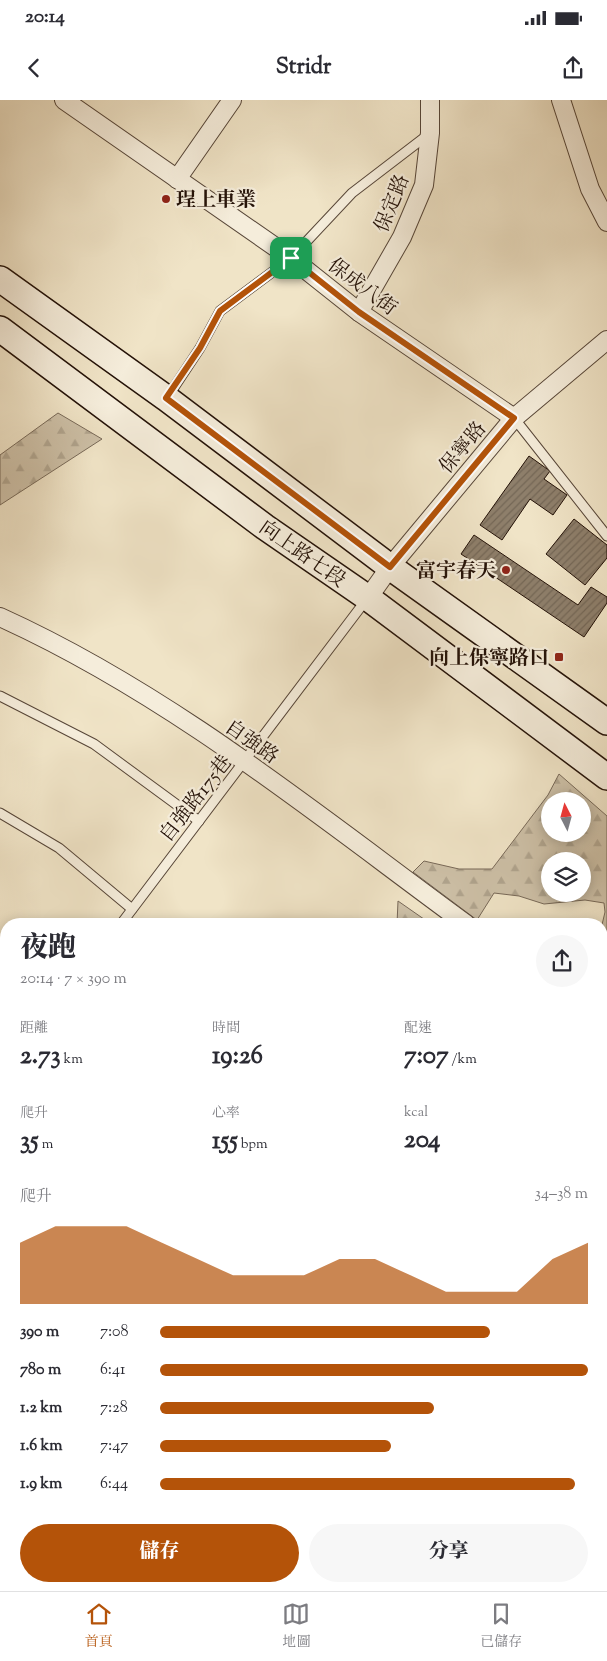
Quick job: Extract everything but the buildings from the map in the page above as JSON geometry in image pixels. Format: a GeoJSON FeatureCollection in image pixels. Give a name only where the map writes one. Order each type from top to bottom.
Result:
{"type":"FeatureCollection","features":[{"type":"Feature","properties":{"kind":"main road","name":"向上路七段"},"geometry":{"type":"LineString","coordinates":[[0,279],[166,398],[390,567],[607,722]]}},
{"type":"Feature","properties":{"kind":"main road","name":"向上路七段"},"geometry":{"type":"LineString","coordinates":[[0,329],[265,527],[368,598],[607,777]]}},
{"type":"Feature","properties":{"kind":"street","name":"保成八街"},"geometry":{"type":"LineString","coordinates":[[64,100],[291,258],[359,312],[514,418]]}},
{"type":"Feature","properties":{"kind":"street"},"geometry":{"type":"LineString","coordinates":[[176,179],[232,100]]}},
{"type":"Feature","properties":{"kind":"street","name":"保定路"},"geometry":{"type":"LineString","coordinates":[[359,312],[402,237],[424,185],[430,133],[430,100]]}},
{"type":"Feature","properties":{"kind":"street"},"geometry":{"type":"LineString","coordinates":[[561,100],[590,189],[607,222]]}},
{"type":"Feature","properties":{"kind":"street","name":"保寧路"},"geometry":{"type":"LineString","coordinates":[[368,598],[390,567],[514,418],[607,340]]}},
{"type":"Feature","properties":{"kind":"street","name":"自強路"},"geometry":{"type":"LineString","coordinates":[[0,617],[90,662],[164,706],[245,761],[458,918]]}},
{"type":"Feature","properties":{"kind":"lane"},"geometry":{"type":"LineString","coordinates":[[166,398],[200,348],[220,311],[291,258],[352,193],[430,133]]}},
{"type":"Feature","properties":{"kind":"lane"},"geometry":{"type":"LineString","coordinates":[[514,418],[607,536]]}},
{"type":"Feature","properties":{"kind":"lane","name":"自強路175巷"},"geometry":{"type":"LineString","coordinates":[[125,918],[368,598]]}},
{"type":"Feature","properties":{"kind":"lane"},"geometry":{"type":"LineString","coordinates":[[0,696],[94,744],[199,820]]}},
{"type":"Feature","properties":{"kind":"lane"},"geometry":{"type":"LineString","coordinates":[[0,813],[59,848],[132,909]]}},
{"type":"Feature","properties":{"kind":"green space"},"geometry":{"type":"Polygon","coordinates":[[[58,413],[102,439],[0,505],[0,455],[58,413]]]}},
{"type":"Feature","properties":{"kind":"green space"},"geometry":{"type":"Polygon","coordinates":[[[559,774],[580,792],[550,792],[559,774]]]}},
{"type":"Feature","properties":{"kind":"green space"},"geometry":{"type":"Polygon","coordinates":[[[591,802],[607,816],[607,918],[604,918],[604,903],[591,901],[591,852],[541,852],[541,902],[564,902],[544,904],[519,896],[494,893],[478,918],[474,918],[413,872],[424,861],[459,869],[492,869],[541,804],[541,842],[591,842],[591,802]]]}},
{"type":"Feature","properties":{"kind":"green space"},"geometry":{"type":"Polygon","coordinates":[[[398,901],[422,918],[397,918],[398,901]]]}},
{"type":"Feature","properties":{"kind":"place","name":"珵上車業"},"geometry":{"type":"Point","coordinates":[166,199]}},
{"type":"Feature","properties":{"kind":"place","name":"富宇春天"},"geometry":{"type":"Point","coordinates":[506,570]}},
{"type":"Feature","properties":{"kind":"place","name":"向上保寧路口"},"geometry":{"type":"Point","coordinates":[559,657]}},
{"type":"Feature","properties":{"kind":"route"},"geometry":{"type":"LineString","coordinates":[[291,258],[359,312],[514,418],[390,567],[166,398],[200,348],[220,311],[291,258]]}}]}
